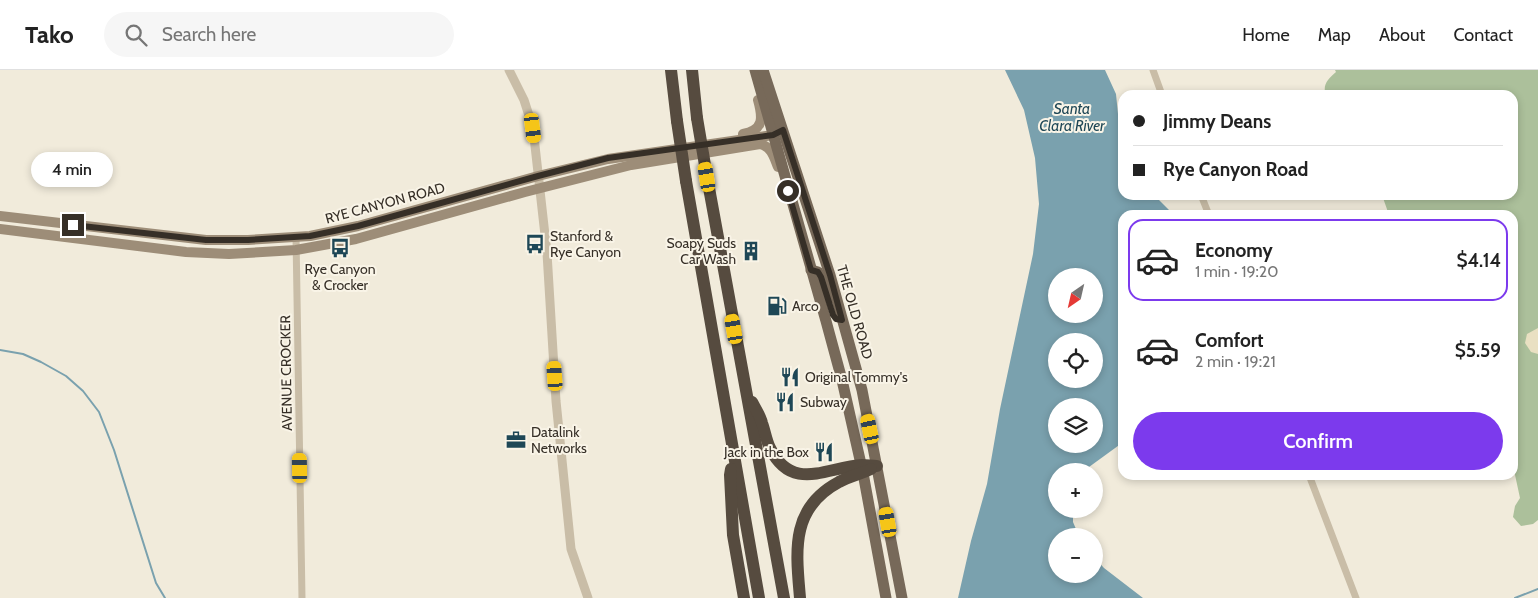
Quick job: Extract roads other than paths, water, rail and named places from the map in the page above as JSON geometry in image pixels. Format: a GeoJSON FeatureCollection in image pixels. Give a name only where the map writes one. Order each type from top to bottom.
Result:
{"type":"FeatureCollection","features":[{"type":"Feature","properties":{"kind":"highway"},"geometry":{"type":"LineString","coordinates":[[671,70],[686,181],[759,598]]}},
{"type":"Feature","properties":{"kind":"highway"},"geometry":{"type":"LineString","coordinates":[[692,70],[697,118],[707,177],[784,598]]}},
{"type":"Feature","properties":{"kind":"highway"},"geometry":{"type":"LineString","coordinates":[[745,386],[762,422],[769,447],[779,463],[787,469],[803,475],[877,466]]}},
{"type":"Feature","properties":{"kind":"highway"},"geometry":{"type":"LineString","coordinates":[[734,456],[730,475],[731,518],[744,598]]}},
{"type":"Feature","properties":{"kind":"highway"},"geometry":{"type":"LineString","coordinates":[[800,598],[797,545],[806,513],[820,495],[830,487],[862,469]]}},
{"type":"Feature","properties":{"kind":"main road"},"geometry":{"type":"LineString","coordinates":[[659,151],[749,133],[755,130],[762,118],[751,70]]}},
{"type":"Feature","properties":{"kind":"main road","name":"THE OLD ROAD"},"geometry":{"type":"LineString","coordinates":[[755,70],[830,275],[862,390],[902,598]]}},
{"type":"Feature","properties":{"kind":"main road","name":"THE OLD ROAD"},"geometry":{"type":"LineString","coordinates":[[763,70],[778,132],[784,176],[826,321],[862,469],[886,598]]}},
{"type":"Feature","properties":{"kind":"main road","name":"RYE CANYON ROAD"},"geometry":{"type":"LineString","coordinates":[[0,216],[206,240],[296,237],[358,226],[608,158],[778,132]]}},
{"type":"Feature","properties":{"kind":"main road","name":"RYE CANYON ROAD"},"geometry":{"type":"LineString","coordinates":[[626,166],[631,160],[766,138],[778,132]]}},
{"type":"Feature","properties":{"kind":"main road","name":"RYE CANYON ROAD"},"geometry":{"type":"LineString","coordinates":[[0,230],[186,252],[229,254],[296,250],[356,240],[539,188],[626,166],[674,158],[764,145],[772,152],[784,176]]}},
{"type":"Feature","properties":{"kind":"main road"},"geometry":{"type":"LineString","coordinates":[[811,270],[818,272],[821,277],[833,315],[836,319],[842,320]]}},
{"type":"Feature","properties":{"kind":"main road"},"geometry":{"type":"LineString","coordinates":[[826,321],[836,325],[844,354],[849,363],[855,367]]}},
{"type":"Feature","properties":{"kind":"street"},"geometry":{"type":"LineString","coordinates":[[508,70],[524,100],[531,119],[547,253],[556,400],[571,549],[588,598]]}},
{"type":"Feature","properties":{"kind":"street"},"geometry":{"type":"LineString","coordinates":[[1153,70],[1160,90]]}},
{"type":"Feature","properties":{"kind":"street","name":"AVENUE CROCKER"},"geometry":{"type":"LineString","coordinates":[[296,237],[302,598]]}},
{"type":"Feature","properties":{"kind":"street"},"geometry":{"type":"LineString","coordinates":[[1311,480],[1356,598]]}},
{"type":"Feature","properties":{"kind":"water","name":"Santa Clara River"},"geometry":{"type":"Polygon","coordinates":[[[1005,70],[1105,70],[1116,94],[1118,114],[1118,200],[1159,200],[1169,210],[1118,210],[1118,446],[1094,463],[1048,463],[1048,518],[1073,518],[1076,528],[1048,528],[1048,583],[1103,583],[1103,567],[1143,598],[958,598],[987,484],[1000,409],[1033,254],[1039,204],[1035,158],[1024,110],[1005,70]]]}},
{"type":"Feature","properties":{"kind":"waterway"},"geometry":{"type":"LineString","coordinates":[[0,350],[23,354],[66,376],[83,391],[99,412],[114,450],[156,583],[165,598]]}},
{"type":"Feature","properties":{"kind":"waterway"},"geometry":{"type":"LineString","coordinates":[[1515,598],[1538,589]]}},
{"type":"Feature","properties":{"kind":"place","name":"Stanford & Rye Canyon"},"geometry":{"type":"Point","coordinates":[535,244]}},
{"type":"Feature","properties":{"kind":"place","name":"Rye Canyon & Crocker"},"geometry":{"type":"Point","coordinates":[340,248]}},
{"type":"Feature","properties":{"kind":"place","name":"Soapy Suds Car Wash"},"geometry":{"type":"Point","coordinates":[751,251]}},
{"type":"Feature","properties":{"kind":"place","name":"Arco"},"geometry":{"type":"Point","coordinates":[777,306]}},
{"type":"Feature","properties":{"kind":"place","name":"Original Tommy's"},"geometry":{"type":"Point","coordinates":[790,377]}},
{"type":"Feature","properties":{"kind":"place","name":"Subway"},"geometry":{"type":"Point","coordinates":[785,402]}},
{"type":"Feature","properties":{"kind":"place","name":"Datalink Networks"},"geometry":{"type":"Point","coordinates":[516,440]}},
{"type":"Feature","properties":{"kind":"place","name":"Jack in the Box"},"geometry":{"type":"Point","coordinates":[824,452]}}]}
